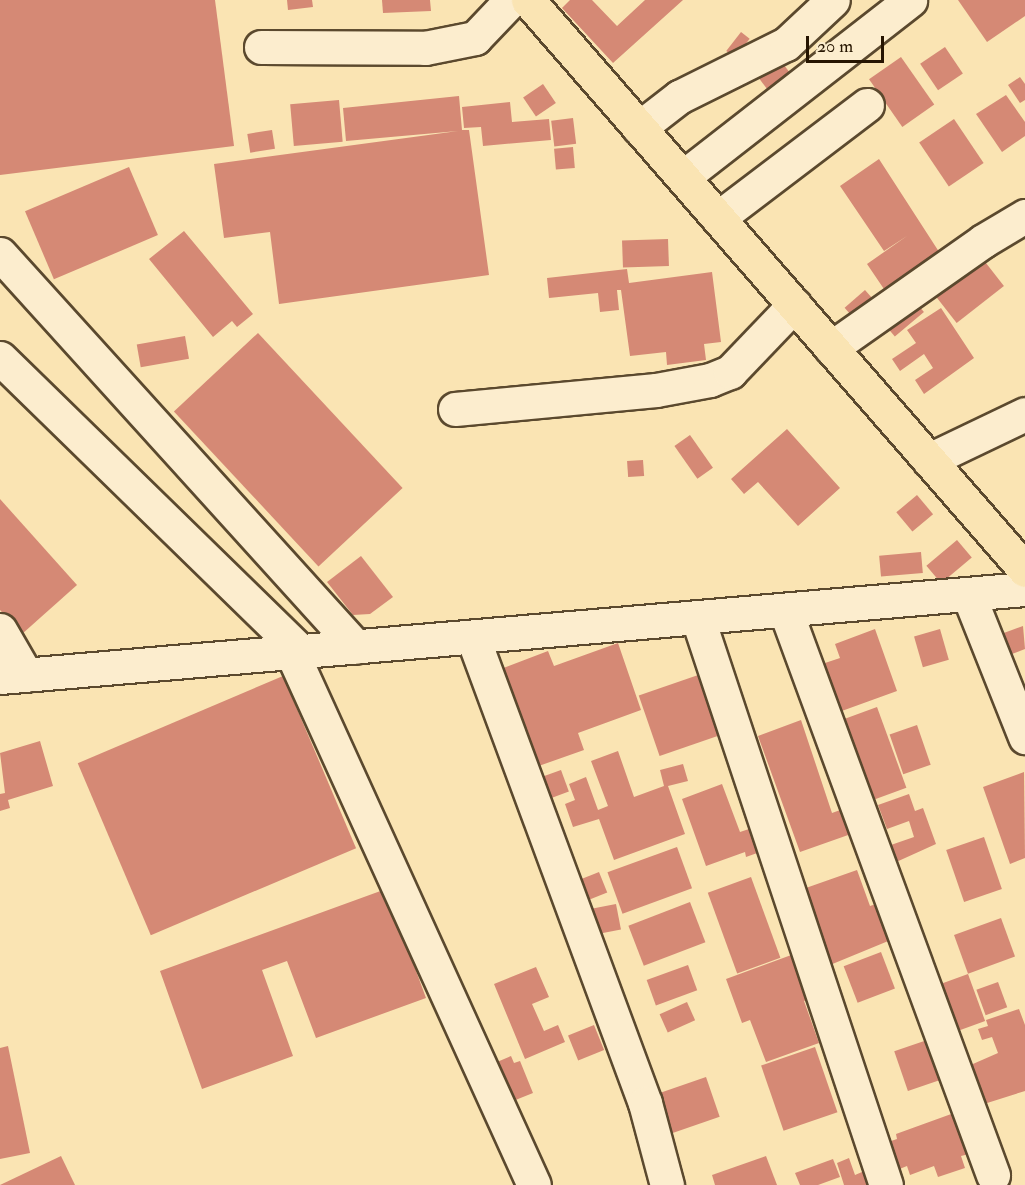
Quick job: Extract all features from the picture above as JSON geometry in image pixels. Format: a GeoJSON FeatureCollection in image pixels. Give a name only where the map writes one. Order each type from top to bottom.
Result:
{"type":"FeatureCollection","features":[{"type":"Feature","properties":{"kind":"main road"},"geometry":{"type":"LineString","coordinates":[[528,0],[1025,570]]}},
{"type":"Feature","properties":{"kind":"street"},"geometry":{"type":"LineString","coordinates":[[261,47],[426,48],[475,38],[511,0]]}},
{"type":"Feature","properties":{"kind":"street"},"geometry":{"type":"LineString","coordinates":[[639,128],[679,97],[786,44],[833,0]]}},
{"type":"Feature","properties":{"kind":"street"},"geometry":{"type":"LineString","coordinates":[[683,177],[910,0]]}},
{"type":"Feature","properties":{"kind":"street"},"geometry":{"type":"LineString","coordinates":[[718,218],[867,105]]}},
{"type":"Feature","properties":{"kind":"street"},"geometry":{"type":"LineString","coordinates":[[831,348],[983,241],[1025,216]]}},
{"type":"Feature","properties":{"kind":"street"},"geometry":{"type":"LineString","coordinates":[[0,254],[356,647]]}},
{"type":"Feature","properties":{"kind":"street"},"geometry":{"type":"LineString","coordinates":[[455,409],[656,390],[710,380],[730,372],[794,305]]}},
{"type":"Feature","properties":{"kind":"street"},"geometry":{"type":"LineString","coordinates":[[0,358],[297,652],[534,1185]]}},
{"type":"Feature","properties":{"kind":"street"},"geometry":{"type":"LineString","coordinates":[[929,459],[1025,414]]}},
{"type":"Feature","properties":{"kind":"street"},"geometry":{"type":"LineString","coordinates":[[0,630],[13,676],[786,612],[1025,589]]}},
{"type":"Feature","properties":{"kind":"street"},"geometry":{"type":"LineString","coordinates":[[969,596],[1025,737]]}},
{"type":"Feature","properties":{"kind":"street"},"geometry":{"type":"LineString","coordinates":[[786,612],[993,1175]]}},
{"type":"Feature","properties":{"kind":"street"},"geometry":{"type":"LineString","coordinates":[[698,619],[886,1185]]}},
{"type":"Feature","properties":{"kind":"street"},"geometry":{"type":"LineString","coordinates":[[473,638],[645,1103],[667,1185]]}},
{"type":"Feature","properties":{"kind":"building"},"geometry":{"type":"Polygon","coordinates":[[[0,0],[215,0],[234,146],[0,175],[0,0]]]}},
{"type":"Feature","properties":{"kind":"building"},"geometry":{"type":"Polygon","coordinates":[[[287,0],[312,0],[313,7],[288,10],[287,0]]]}},
{"type":"Feature","properties":{"kind":"building"},"geometry":{"type":"Polygon","coordinates":[[[382,0],[430,0],[431,11],[383,13],[382,0]]]}},
{"type":"Feature","properties":{"kind":"building"},"geometry":{"type":"Polygon","coordinates":[[[570,0],[592,0],[617,26],[645,0],[683,0],[613,63],[562,8],[570,0]]]}},
{"type":"Feature","properties":{"kind":"building"},"geometry":{"type":"Polygon","coordinates":[[[958,0],[1025,0],[1025,16],[987,42],[958,0]]]}},
{"type":"Feature","properties":{"kind":"building"},"geometry":{"type":"Polygon","coordinates":[[[741,32],[750,39],[735,58],[726,51],[741,32]]]}},
{"type":"Feature","properties":{"kind":"building"},"geometry":{"type":"Polygon","coordinates":[[[945,47],[963,74],[938,90],[920,64],[945,47]]]}},
{"type":"Feature","properties":{"kind":"building"},"geometry":{"type":"Polygon","coordinates":[[[901,57],[934,105],[902,127],[869,79],[901,57]]]}},
{"type":"Feature","properties":{"kind":"building"},"geometry":{"type":"Polygon","coordinates":[[[781,61],[793,77],[771,94],[759,78],[781,61]]]}},
{"type":"Feature","properties":{"kind":"building"},"geometry":{"type":"Polygon","coordinates":[[[1020,77],[1025,84],[1025,100],[1020,103],[1008,85],[1020,77]]]}},
{"type":"Feature","properties":{"kind":"building"},"geometry":{"type":"Polygon","coordinates":[[[543,84],[556,103],[536,116],[523,97],[543,84]]]}},
{"type":"Feature","properties":{"kind":"building"},"geometry":{"type":"Polygon","coordinates":[[[1006,95],[1025,122],[1025,136],[1002,152],[976,114],[1006,95]]]}},
{"type":"Feature","properties":{"kind":"building"},"geometry":{"type":"Polygon","coordinates":[[[459,96],[462,130],[469,130],[489,275],[279,304],[270,232],[224,238],[214,164],[458,131],[346,141],[343,108],[459,96]]]}},
{"type":"Feature","properties":{"kind":"building"},"geometry":{"type":"Polygon","coordinates":[[[339,100],[343,142],[294,146],[290,104],[339,100]]]}},
{"type":"Feature","properties":{"kind":"building"},"geometry":{"type":"Polygon","coordinates":[[[510,102],[512,122],[549,119],[551,140],[483,146],[481,127],[464,128],[462,107],[510,102]]]}},
{"type":"Feature","properties":{"kind":"building"},"geometry":{"type":"Polygon","coordinates":[[[573,118],[576,144],[554,146],[551,121],[573,118]]]}},
{"type":"Feature","properties":{"kind":"building"},"geometry":{"type":"Polygon","coordinates":[[[954,119],[984,163],[949,186],[919,142],[954,119]]]}},
{"type":"Feature","properties":{"kind":"building"},"geometry":{"type":"Polygon","coordinates":[[[272,130],[275,149],[250,153],[247,134],[272,130]]]}},
{"type":"Feature","properties":{"kind":"building"},"geometry":{"type":"Polygon","coordinates":[[[573,147],[575,168],[556,170],[554,149],[573,147]]]}},
{"type":"Feature","properties":{"kind":"building"},"geometry":{"type":"Polygon","coordinates":[[[879,159],[943,258],[888,295],[867,264],[907,236],[884,251],[840,186],[879,159]]]}},
{"type":"Feature","properties":{"kind":"building"},"geometry":{"type":"Polygon","coordinates":[[[129,167],[158,235],[54,279],[25,211],[129,167]]]}},
{"type":"Feature","properties":{"kind":"building"},"geometry":{"type":"Polygon","coordinates":[[[184,231],[253,314],[237,327],[232,321],[213,337],[149,259],[184,231]]]}},
{"type":"Feature","properties":{"kind":"building"},"geometry":{"type":"Polygon","coordinates":[[[668,239],[669,266],[623,268],[622,241],[668,239]]]}},
{"type":"Feature","properties":{"kind":"building"},"geometry":{"type":"Polygon","coordinates":[[[975,249],[1004,286],[957,323],[928,286],[975,249]]]}},
{"type":"Feature","properties":{"kind":"building"},"geometry":{"type":"Polygon","coordinates":[[[627,269],[629,283],[712,272],[721,342],[704,344],[706,360],[667,365],[666,352],[630,356],[621,290],[617,290],[619,310],[600,312],[598,293],[549,298],[547,278],[627,269]]]}},
{"type":"Feature","properties":{"kind":"building"},"geometry":{"type":"Polygon","coordinates":[[[865,290],[877,304],[856,321],[845,308],[865,290]]]}},
{"type":"Feature","properties":{"kind":"building"},"geometry":{"type":"Polygon","coordinates":[[[913,299],[924,312],[895,336],[884,323],[913,299]]]}},
{"type":"Feature","properties":{"kind":"building"},"geometry":{"type":"Polygon","coordinates":[[[941,308],[974,358],[924,394],[915,380],[933,368],[924,354],[900,371],[892,359],[916,343],[907,330],[941,308]]]}},
{"type":"Feature","properties":{"kind":"building"},"geometry":{"type":"Polygon","coordinates":[[[258,333],[403,488],[318,566],[174,411],[258,333]]]}},
{"type":"Feature","properties":{"kind":"building"},"geometry":{"type":"Polygon","coordinates":[[[185,336],[189,359],[141,367],[137,345],[185,336]]]}},
{"type":"Feature","properties":{"kind":"building"},"geometry":{"type":"Polygon","coordinates":[[[787,429],[840,488],[798,526],[758,482],[744,494],[731,479],[787,429]]]}},
{"type":"Feature","properties":{"kind":"building"},"geometry":{"type":"Polygon","coordinates":[[[690,435],[713,468],[697,479],[674,446],[690,435]]]}},
{"type":"Feature","properties":{"kind":"building"},"geometry":{"type":"Polygon","coordinates":[[[643,460],[644,476],[628,477],[627,461],[643,460]]]}},
{"type":"Feature","properties":{"kind":"building"},"geometry":{"type":"Polygon","coordinates":[[[917,495],[933,514],[912,532],[896,512],[917,495]]]}},
{"type":"Feature","properties":{"kind":"building"},"geometry":{"type":"Polygon","coordinates":[[[0,499],[77,585],[22,634],[0,610],[0,499]]]}},
{"type":"Feature","properties":{"kind":"building"},"geometry":{"type":"Polygon","coordinates":[[[957,540],[972,558],[941,583],[926,566],[957,540]]]}},
{"type":"Feature","properties":{"kind":"building"},"geometry":{"type":"Polygon","coordinates":[[[921,552],[923,573],[881,577],[879,556],[921,552]]]}},
{"type":"Feature","properties":{"kind":"building"},"geometry":{"type":"Polygon","coordinates":[[[361,556],[393,597],[370,614],[353,615],[327,582],[361,556]]]}},
{"type":"Feature","properties":{"kind":"building"},"geometry":{"type":"Polygon","coordinates":[[[1023,626],[1025,649],[1001,658],[993,637],[1023,626]]]}},
{"type":"Feature","properties":{"kind":"building"},"geometry":{"type":"Polygon","coordinates":[[[875,629],[897,691],[839,712],[822,664],[840,658],[835,644],[875,629]]]}},
{"type":"Feature","properties":{"kind":"building"},"geometry":{"type":"Polygon","coordinates":[[[940,629],[949,660],[923,667],[914,636],[940,629]]]}},
{"type":"Feature","properties":{"kind":"building"},"geometry":{"type":"Polygon","coordinates":[[[618,643],[641,710],[578,733],[584,750],[533,768],[498,670],[548,651],[554,666],[618,643]]]}},
{"type":"Feature","properties":{"kind":"building"},"geometry":{"type":"Polygon","coordinates":[[[704,673],[725,734],[660,756],[639,695],[704,673]]]}},
{"type":"Feature","properties":{"kind":"building"},"geometry":{"type":"Polygon","coordinates":[[[283,676],[356,848],[151,935],[78,763],[283,676]]]}},
{"type":"Feature","properties":{"kind":"building"},"geometry":{"type":"Polygon","coordinates":[[[877,707],[906,788],[872,800],[842,720],[877,707]]]}},
{"type":"Feature","properties":{"kind":"building"},"geometry":{"type":"Polygon","coordinates":[[[801,720],[832,813],[843,809],[851,834],[800,852],[758,736],[801,720]]]}},
{"type":"Feature","properties":{"kind":"building"},"geometry":{"type":"Polygon","coordinates":[[[917,725],[931,765],[903,774],[890,734],[917,725]]]}},
{"type":"Feature","properties":{"kind":"building"},"geometry":{"type":"Polygon","coordinates":[[[40,741],[53,786],[8,800],[10,808],[0,811],[0,794],[5,793],[0,753],[40,741]]]}},
{"type":"Feature","properties":{"kind":"building"},"geometry":{"type":"Polygon","coordinates":[[[618,751],[634,797],[664,786],[660,770],[683,764],[688,781],[668,786],[685,834],[614,860],[599,819],[573,827],[565,804],[575,800],[569,784],[586,777],[598,810],[608,806],[591,761],[618,751]]]}},
{"type":"Feature","properties":{"kind":"building"},"geometry":{"type":"Polygon","coordinates":[[[561,770],[569,792],[550,798],[542,777],[561,770]]]}},
{"type":"Feature","properties":{"kind":"building"},"geometry":{"type":"Polygon","coordinates":[[[1024,772],[1025,858],[1010,864],[983,787],[1024,772]]]}},
{"type":"Feature","properties":{"kind":"building"},"geometry":{"type":"Polygon","coordinates":[[[722,784],[740,832],[752,828],[760,852],[746,857],[745,852],[706,866],[682,799],[722,784]]]}},
{"type":"Feature","properties":{"kind":"building"},"geometry":{"type":"Polygon","coordinates":[[[909,794],[915,811],[923,808],[936,844],[894,863],[888,846],[914,837],[909,821],[887,829],[878,805],[909,794]]]}},
{"type":"Feature","properties":{"kind":"building"},"geometry":{"type":"Polygon","coordinates":[[[984,837],[1002,889],[964,902],[946,850],[984,837]]]}},
{"type":"Feature","properties":{"kind":"building"},"geometry":{"type":"Polygon","coordinates":[[[677,847],[692,888],[623,914],[607,872],[677,847]]]}},
{"type":"Feature","properties":{"kind":"building"},"geometry":{"type":"Polygon","coordinates":[[[857,870],[870,906],[885,901],[898,937],[830,965],[803,889],[857,870]]]}},
{"type":"Feature","properties":{"kind":"building"},"geometry":{"type":"Polygon","coordinates":[[[599,872],[607,892],[586,901],[578,881],[599,872]]]}},
{"type":"Feature","properties":{"kind":"building"},"geometry":{"type":"Polygon","coordinates":[[[751,877],[780,958],[737,974],[708,893],[751,877]]]}},
{"type":"Feature","properties":{"kind":"building"},"geometry":{"type":"Polygon","coordinates":[[[386,889],[426,998],[316,1038],[287,961],[262,970],[293,1056],[202,1089],[160,971],[386,889]]]}},
{"type":"Feature","properties":{"kind":"building"},"geometry":{"type":"Polygon","coordinates":[[[690,902],[705,942],[644,966],[628,926],[690,902]]]}},
{"type":"Feature","properties":{"kind":"building"},"geometry":{"type":"Polygon","coordinates":[[[616,904],[621,930],[596,934],[591,909],[616,904]]]}},
{"type":"Feature","properties":{"kind":"building"},"geometry":{"type":"Polygon","coordinates":[[[1001,918],[1015,957],[968,974],[954,935],[1001,918]]]}},
{"type":"Feature","properties":{"kind":"building"},"geometry":{"type":"Polygon","coordinates":[[[881,952],[895,988],[858,1003],[844,966],[881,952]]]}},
{"type":"Feature","properties":{"kind":"building"},"geometry":{"type":"Polygon","coordinates":[[[794,954],[810,999],[804,1001],[819,1043],[766,1062],[750,1020],[742,1023],[726,979],[794,954]]]}},
{"type":"Feature","properties":{"kind":"building"},"geometry":{"type":"Polygon","coordinates":[[[688,965],[697,990],[656,1005],[647,980],[688,965]]]}},
{"type":"Feature","properties":{"kind":"building"},"geometry":{"type":"Polygon","coordinates":[[[536,967],[549,997],[532,1004],[544,1031],[558,1025],[565,1042],[525,1059],[494,984],[536,967]]]}},
{"type":"Feature","properties":{"kind":"building"},"geometry":{"type":"Polygon","coordinates":[[[968,974],[985,1021],[957,1031],[940,984],[968,974]]]}},
{"type":"Feature","properties":{"kind":"building"},"geometry":{"type":"Polygon","coordinates":[[[998,982],[1007,1007],[986,1015],[976,990],[998,982]]]}},
{"type":"Feature","properties":{"kind":"building"},"geometry":{"type":"Polygon","coordinates":[[[687,1002],[695,1020],[668,1032],[660,1014],[687,1002]]]}},
{"type":"Feature","properties":{"kind":"building"},"geometry":{"type":"Polygon","coordinates":[[[1019,1009],[1025,1025],[1025,1091],[984,1104],[966,1067],[998,1053],[992,1037],[982,1040],[978,1029],[988,1026],[986,1020],[1019,1009]]]}},
{"type":"Feature","properties":{"kind":"building"},"geometry":{"type":"Polygon","coordinates":[[[594,1025],[604,1050],[578,1061],[568,1035],[594,1025]]]}},
{"type":"Feature","properties":{"kind":"building"},"geometry":{"type":"Polygon","coordinates":[[[933,1038],[947,1078],[908,1091],[894,1051],[933,1038]]]}},
{"type":"Feature","properties":{"kind":"building"},"geometry":{"type":"Polygon","coordinates":[[[8,1046],[30,1153],[0,1159],[0,1048],[8,1046]]]}},
{"type":"Feature","properties":{"kind":"building"},"geometry":{"type":"Polygon","coordinates":[[[815,1047],[837,1112],[784,1131],[761,1066],[815,1047]]]}},
{"type":"Feature","properties":{"kind":"building"},"geometry":{"type":"Polygon","coordinates":[[[511,1056],[514,1063],[520,1061],[533,1093],[513,1101],[497,1062],[511,1056]]]}},
{"type":"Feature","properties":{"kind":"building"},"geometry":{"type":"Polygon","coordinates":[[[706,1077],[720,1117],[671,1134],[657,1094],[706,1077]]]}},
{"type":"Feature","properties":{"kind":"building"},"geometry":{"type":"Polygon","coordinates":[[[954,1113],[969,1154],[961,1156],[965,1168],[938,1177],[934,1166],[910,1175],[907,1166],[892,1172],[882,1144],[897,1139],[896,1134],[954,1113]]]}},
{"type":"Feature","properties":{"kind":"building"},"geometry":{"type":"Polygon","coordinates":[[[61,1156],[75,1185],[0,1185],[61,1156]]]}},
{"type":"Feature","properties":{"kind":"building"},"geometry":{"type":"Polygon","coordinates":[[[766,1156],[777,1185],[715,1185],[712,1175],[766,1156]]]}},
{"type":"Feature","properties":{"kind":"building"},"geometry":{"type":"Polygon","coordinates":[[[849,1158],[855,1175],[869,1169],[875,1185],[844,1185],[837,1163],[849,1158]]]}},
{"type":"Feature","properties":{"kind":"building"},"geometry":{"type":"Polygon","coordinates":[[[833,1159],[840,1177],[818,1185],[800,1185],[795,1173],[833,1159]]]}}]}
